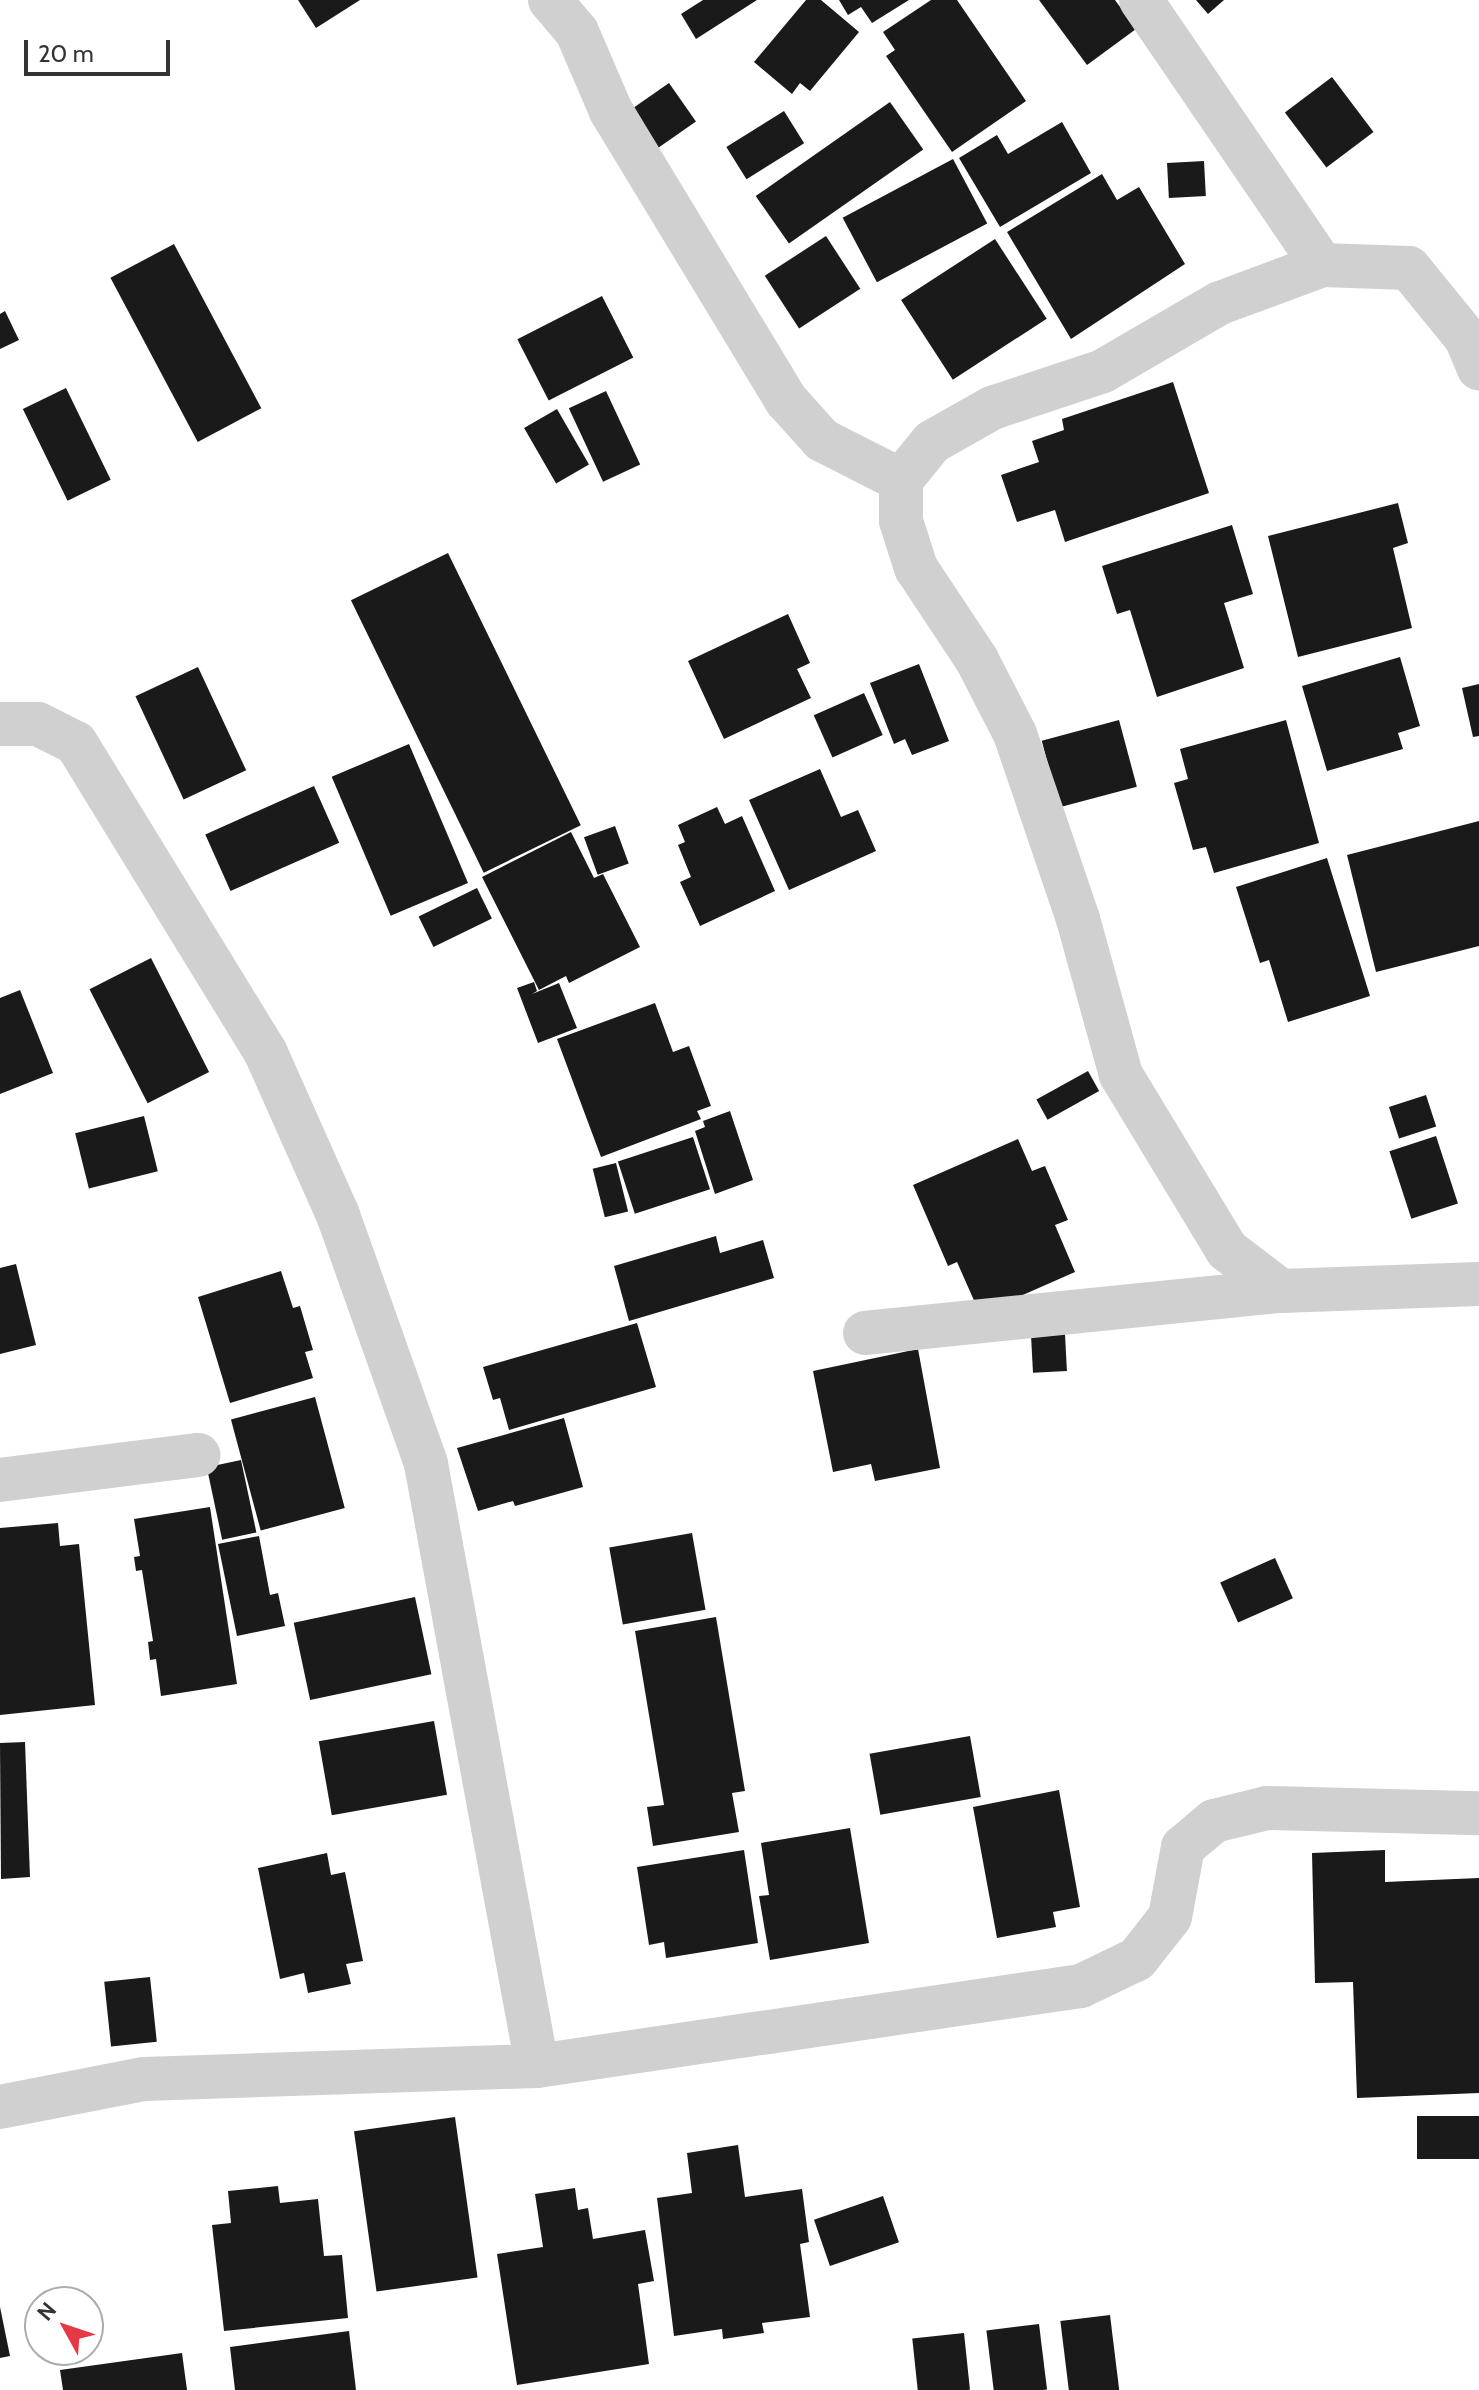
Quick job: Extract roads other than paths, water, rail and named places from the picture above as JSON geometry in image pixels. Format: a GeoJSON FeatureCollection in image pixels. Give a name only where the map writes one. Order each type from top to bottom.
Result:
{"type":"FeatureCollection","features":[{"type":"Feature","properties":{"kind":"street"},"geometry":{"type":"LineString","coordinates":[[550,0],[577,32],[611,111],[786,400],[822,440],[901,480]]}},
{"type":"Feature","properties":{"kind":"street"},"geometry":{"type":"LineString","coordinates":[[1141,0],[1322,265]]}},
{"type":"Feature","properties":{"kind":"street"},"geometry":{"type":"LineString","coordinates":[[1281,1291],[1227,1250],[1121,1075],[1078,919],[1015,734],[977,660],[916,568],[901,521],[901,480],[932,442],[992,408],[1103,371],[1220,303],[1322,265],[1409,268],[1466,338],[1479,368]]}},
{"type":"Feature","properties":{"kind":"street"},"geometry":{"type":"LineString","coordinates":[[0,724],[38,724],[76,743],[265,1051],[338,1215],[426,1464],[537,2066]]}},
{"type":"Feature","properties":{"kind":"street"},"geometry":{"type":"LineString","coordinates":[[865,1333],[1281,1291],[1479,1284]]}},
{"type":"Feature","properties":{"kind":"street"},"geometry":{"type":"LineString","coordinates":[[0,1480],[198,1455]]}},
{"type":"Feature","properties":{"kind":"street"},"geometry":{"type":"LineString","coordinates":[[0,2107],[144,2079],[537,2066],[1081,1986],[1137,1959],[1170,1917],[1183,1847],[1214,1821],[1267,1808],[1479,1813]]}}]}
